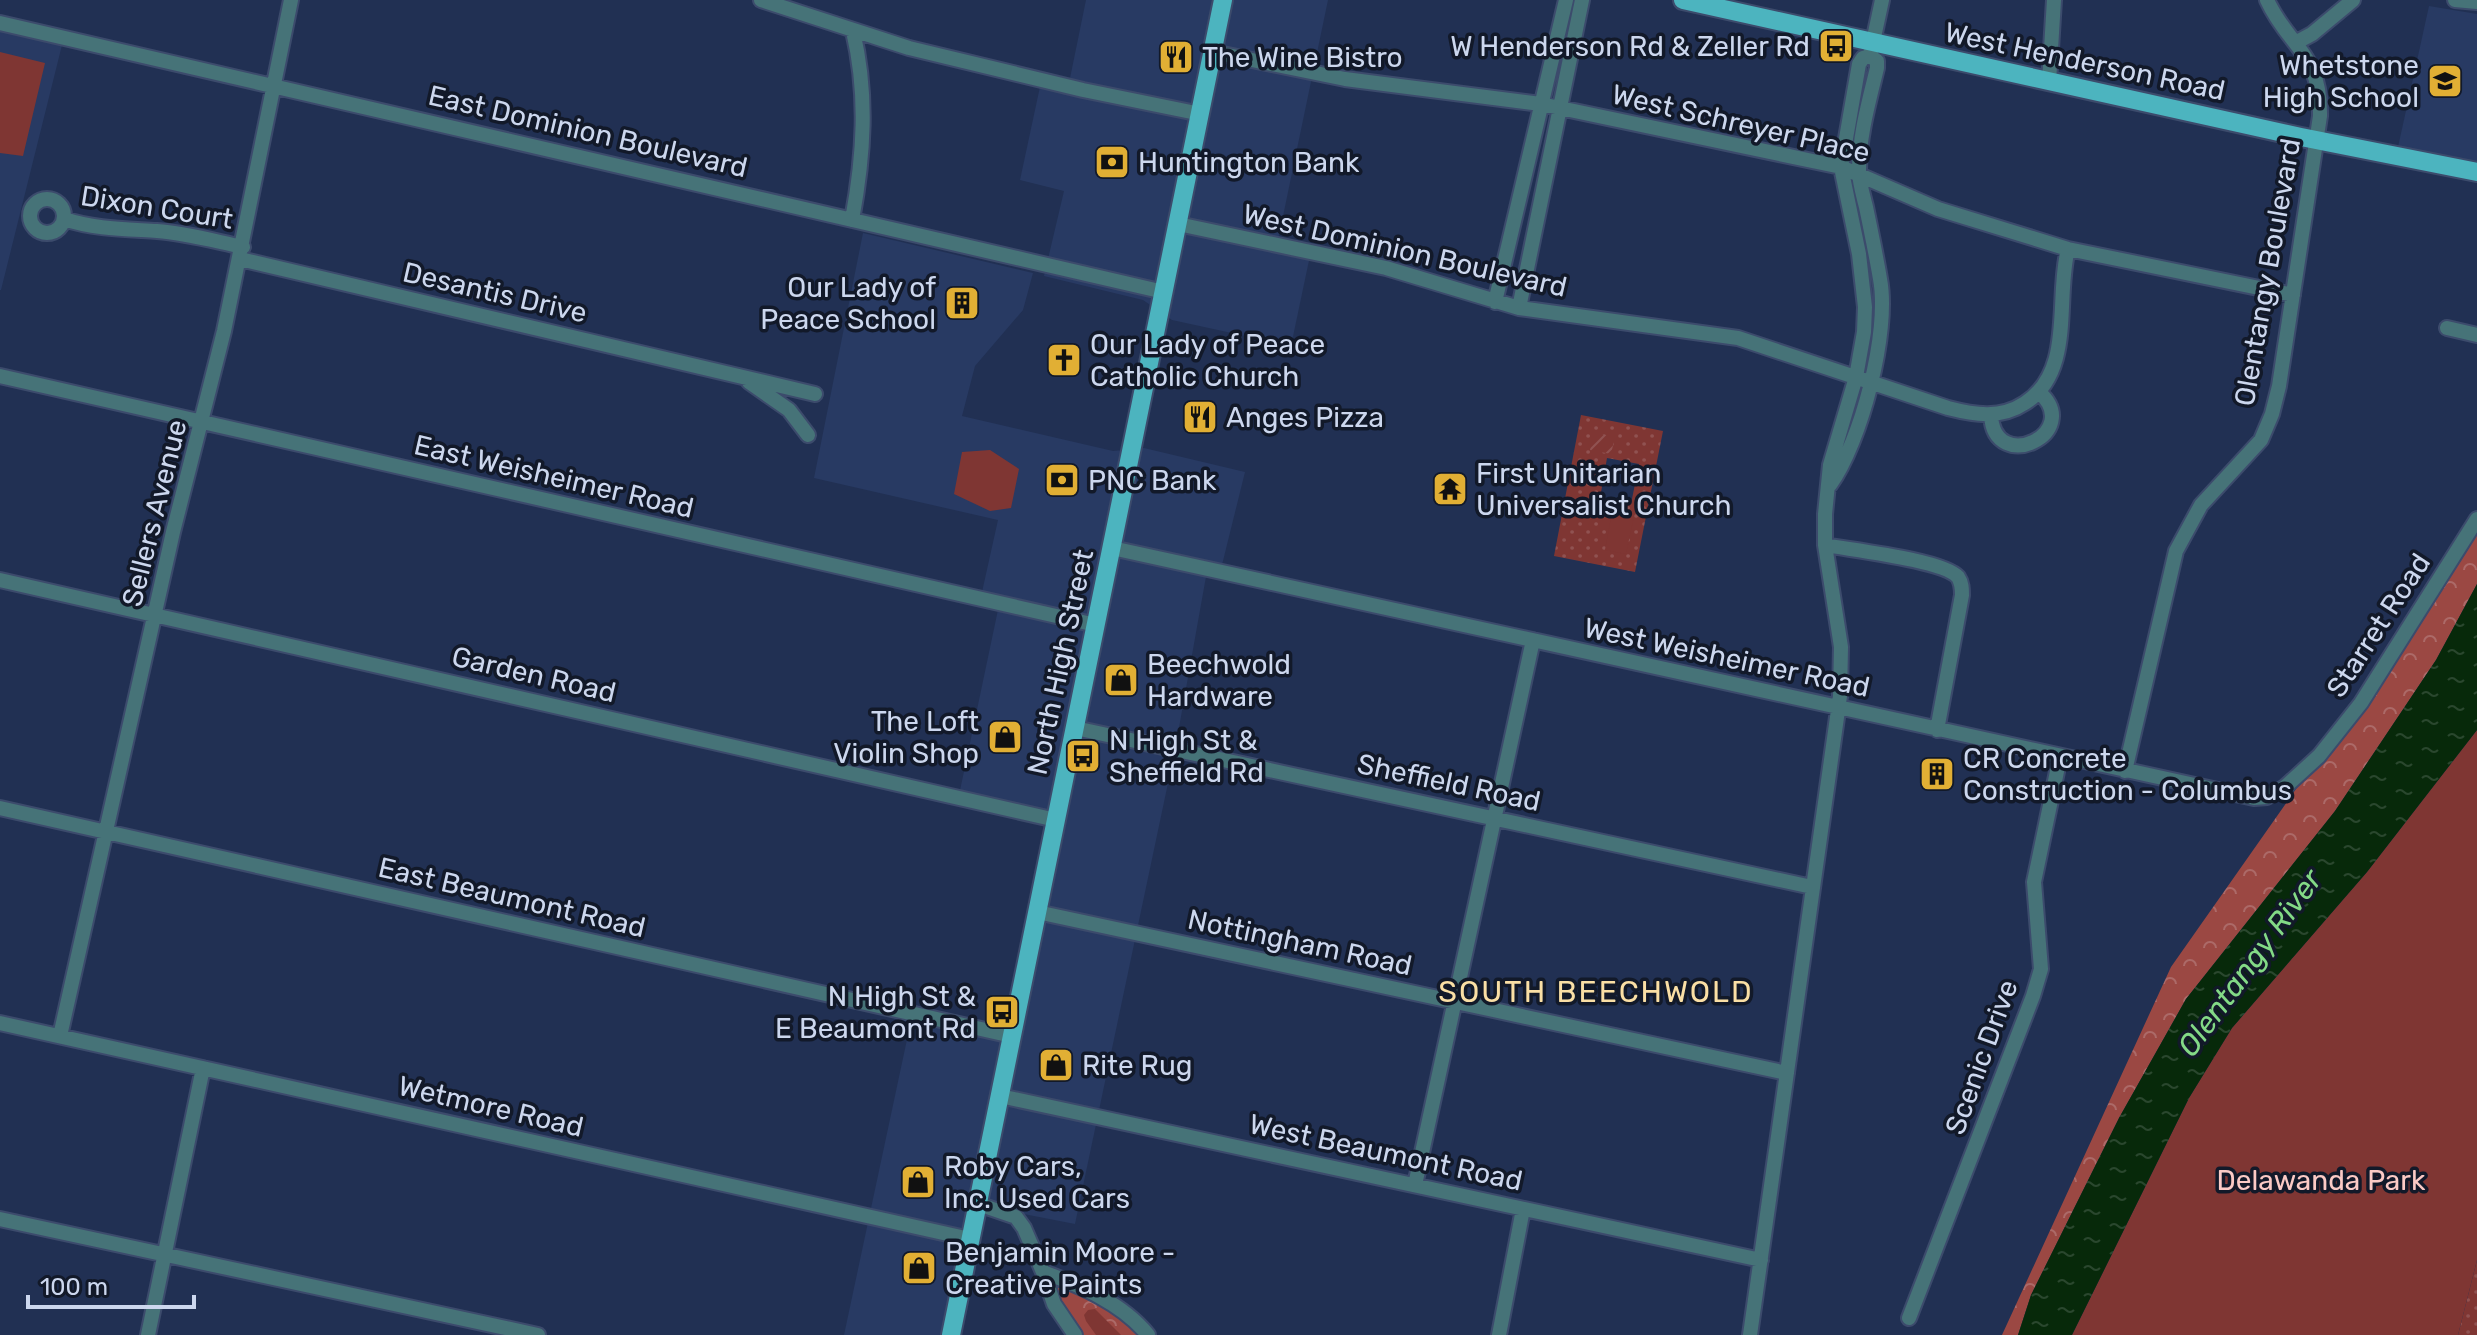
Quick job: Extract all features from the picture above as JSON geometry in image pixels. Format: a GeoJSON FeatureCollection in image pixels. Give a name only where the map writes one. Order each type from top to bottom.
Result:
{"type":"FeatureCollection","features":[{"type":"Feature","properties":{"kind":"main road","name":"North High Street"},"geometry":{"type":"LineString","coordinates":[[951,1335],[1223,0]]}},
{"type":"Feature","properties":{"kind":"main road","name":"West Henderson Road"},"geometry":{"type":"LineString","coordinates":[[1683,0],[1871,49],[2049,82],[2477,172]]}},
{"type":"Feature","properties":{"kind":"street","name":"Sellers Avenue"},"geometry":{"type":"LineString","coordinates":[[60,1036],[173,532],[203,422],[242,253],[291,0]]}},
{"type":"Feature","properties":{"kind":"street"},"geometry":{"type":"LineString","coordinates":[[761,0],[909,48],[1201,114]]}},
{"type":"Feature","properties":{"kind":"street"},"geometry":{"type":"LineString","coordinates":[[1495,302],[1566,0]]}},
{"type":"Feature","properties":{"kind":"street"},"geometry":{"type":"LineString","coordinates":[[1519,308],[1582,0]]}},
{"type":"Feature","properties":{"kind":"street"},"geometry":{"type":"LineString","coordinates":[[1864,380],[1865,307],[1859,254],[1841,167],[1859,64],[1871,49],[1882,0]]}},
{"type":"Feature","properties":{"kind":"street"},"geometry":{"type":"LineString","coordinates":[[2049,82],[2054,0]]}},
{"type":"Feature","properties":{"kind":"street","name":"Olentangy Boulevard"},"geometry":{"type":"LineString","coordinates":[[2125,771],[2176,551],[2201,505],[2261,440],[2279,386],[2320,116],[2319,86],[2309,59],[2267,0]]}},
{"type":"Feature","properties":{"kind":"street"},"geometry":{"type":"LineString","coordinates":[[2297,42],[2312,34],[2353,0]]}},
{"type":"Feature","properties":{"kind":"street"},"geometry":{"type":"LineString","coordinates":[[2455,0],[2477,2]]}},
{"type":"Feature","properties":{"kind":"street","name":"East Dominion Boulevard"},"geometry":{"type":"LineString","coordinates":[[0,23],[1164,292]]}},
{"type":"Feature","properties":{"kind":"street"},"geometry":{"type":"LineString","coordinates":[[852,220],[862,161],[864,114],[861,65],[853,31]]}},
{"type":"Feature","properties":{"kind":"street"},"geometry":{"type":"LineString","coordinates":[[1750,1335],[1842,672],[1838,613],[1825,545],[1825,514],[1830,485],[1842,468],[1864,380],[1880,346],[1881,283],[1859,173],[1865,118],[1877,68],[1871,49]]}},
{"type":"Feature","properties":{"kind":"street","name":"West Schreyer Place"},"geometry":{"type":"LineString","coordinates":[[1213,52],[1345,79],[1541,104],[1841,167],[1938,209],[2068,249],[2293,295]]}},
{"type":"Feature","properties":{"kind":"street","name":"Dixon Court"},"geometry":{"type":"LineString","coordinates":[[64,219],[126,231],[189,236],[242,253]]}},
{"type":"Feature","properties":{"kind":"street","name":"West Dominion Boulevard"},"geometry":{"type":"LineString","coordinates":[[1178,224],[1386,268],[1519,308],[1738,338],[1966,413],[1991,415],[2020,406],[2039,392]]}},
{"type":"Feature","properties":{"kind":"street"},"geometry":{"type":"LineString","coordinates":[[1991,415],[1995,432],[2010,444],[2029,445],[2044,435],[2050,424],[2051,411],[2047,399],[2039,392],[2054,368],[2058,351],[2063,268],[2068,249]]}},
{"type":"Feature","properties":{"kind":"street","name":"Desantis Drive"},"geometry":{"type":"LineString","coordinates":[[242,253],[815,394]]}},
{"type":"Feature","properties":{"kind":"street"},"geometry":{"type":"LineString","coordinates":[[2447,328],[2477,335]]}},
{"type":"Feature","properties":{"kind":"street","name":"East Weisheimer Road"},"geometry":{"type":"LineString","coordinates":[[0,376],[1096,625]]}},
{"type":"Feature","properties":{"kind":"street","name":"Desantis Drive"},"geometry":{"type":"LineString","coordinates":[[738,376],[789,410],[808,435]]}},
{"type":"Feature","properties":{"kind":"street","name":"Starret Road"},"geometry":{"type":"LineString","coordinates":[[2319,756],[2361,703],[2477,519]]}},
{"type":"Feature","properties":{"kind":"street"},"geometry":{"type":"LineString","coordinates":[[1825,545],[1929,564],[1956,575],[1960,581],[1962,595],[1937,730]]}},
{"type":"Feature","properties":{"kind":"street","name":"West Weisheimer Road"},"geometry":{"type":"LineString","coordinates":[[1112,548],[2254,798],[2277,793],[2319,756]]}},
{"type":"Feature","properties":{"kind":"street","name":"Garden Road"},"geometry":{"type":"LineString","coordinates":[[0,580],[1056,820]]}},
{"type":"Feature","properties":{"kind":"street"},"geometry":{"type":"LineString","coordinates":[[1415,1185],[1533,640]]}},
{"type":"Feature","properties":{"kind":"street","name":"Sheffield Road"},"geometry":{"type":"LineString","coordinates":[[1075,728],[1812,887]]}},
{"type":"Feature","properties":{"kind":"street","name":"Scenic Drive"},"geometry":{"type":"LineString","coordinates":[[1909,1318],[2041,969],[2034,882],[2060,757]]}},
{"type":"Feature","properties":{"kind":"street","name":"East Beaumont Road"},"geometry":{"type":"LineString","coordinates":[[0,808],[1012,1036]]}},
{"type":"Feature","properties":{"kind":"street","name":"Nottingham Road"},"geometry":{"type":"LineString","coordinates":[[1037,912],[1787,1073]]}},
{"type":"Feature","properties":{"kind":"street","name":"Wetmore Road"},"geometry":{"type":"LineString","coordinates":[[0,1023],[970,1239]]}},
{"type":"Feature","properties":{"kind":"street"},"geometry":{"type":"LineString","coordinates":[[148,1335],[203,1068]]}},
{"type":"Feature","properties":{"kind":"street","name":"West Beaumont Road"},"geometry":{"type":"LineString","coordinates":[[1000,1096],[1761,1260]]}},
{"type":"Feature","properties":{"kind":"street"},"geometry":{"type":"LineString","coordinates":[[978,1204],[1016,1217],[1024,1228],[1054,1304],[1075,1335]]}},
{"type":"Feature","properties":{"kind":"street"},"geometry":{"type":"LineString","coordinates":[[1499,1335],[1523,1209]]}},
{"type":"Feature","properties":{"kind":"street"},"geometry":{"type":"LineString","coordinates":[[0,1219],[538,1335]]}},
{"type":"Feature","properties":{"kind":"street"},"geometry":{"type":"LineString","coordinates":[[1043,1272],[1093,1292],[1138,1323],[1148,1335]]}},
{"type":"Feature","properties":{"kind":"shaded area"},"geometry":{"type":"Polygon","coordinates":[[[1086,0],[1328,0],[1277,245],[1311,251],[1291,346],[1172,320],[1143,300],[1044,276],[1064,191],[1020,180],[1041,82],[1068,88],[1086,0]]]}},
{"type":"Feature","properties":{"kind":"shaded area","name":"Whetstone High School"},"geometry":{"type":"Polygon","coordinates":[[[2429,6],[2477,14],[2477,164],[2398,147],[2429,6]]]}},
{"type":"Feature","properties":{"kind":"shaded area"},"geometry":{"type":"Polygon","coordinates":[[[0,31],[62,45],[1,290],[0,290],[0,31]]]}},
{"type":"Feature","properties":{"kind":"shaded area"},"geometry":{"type":"Polygon","coordinates":[[[863,233],[1033,273],[1023,310],[975,366],[962,416],[1113,451],[1144,448],[1245,472],[1220,573],[1207,571],[1175,750],[1075,1224],[978,1205],[952,1335],[844,1335],[912,1016],[1012,1036],[1053,820],[958,800],[999,605],[980,601],[998,520],[814,478],[863,233]]]}},
{"type":"Feature","properties":{"kind":"green space"},"geometry":{"type":"Polygon","coordinates":[[[0,52],[45,63],[23,156],[0,153],[0,52]]]}},
{"type":"Feature","properties":{"kind":"green space"},"geometry":{"type":"Polygon","coordinates":[[[1581,415],[1663,431],[1635,572],[1554,556],[1581,415]],[[1607,458],[1600,498],[1631,504],[1639,464],[1607,458]]]}},
{"type":"Feature","properties":{"kind":"green space"},"geometry":{"type":"Polygon","coordinates":[[[1593,433],[1615,437],[1611,454],[1590,450],[1593,433]]]}},
{"type":"Feature","properties":{"kind":"green space"},"geometry":{"type":"Polygon","coordinates":[[[990,450],[1019,469],[1011,508],[990,511],[954,494],[962,452],[990,450]]]}},
{"type":"Feature","properties":{"kind":"green space"},"geometry":{"type":"Polygon","coordinates":[[[1613,507],[1635,511],[1626,554],[1605,550],[1613,507]]]}},
{"type":"Feature","properties":{"kind":"green space"},"geometry":{"type":"Polygon","coordinates":[[[2477,520],[2477,584],[2436,660],[2335,811],[2186,999],[2119,1118],[2031,1295],[2018,1335],[2002,1335],[2171,967],[2421,611],[2477,520]]]}},
{"type":"Feature","properties":{"kind":"green space","name":"Delawanda Park"},"geometry":{"type":"Polygon","coordinates":[[[2477,730],[2477,1260],[2458,1335],[2072,1335],[2189,1098],[2232,1028],[2367,872],[2477,730]]]}},
{"type":"Feature","properties":{"kind":"green space"},"geometry":{"type":"Polygon","coordinates":[[[2477,1260],[2477,1335],[2458,1335],[2477,1260]]]}},
{"type":"Feature","properties":{"kind":"green space"},"geometry":{"type":"Polygon","coordinates":[[[1043,1272],[1093,1292],[1148,1335],[1075,1335],[1043,1272]]]}},
{"type":"Feature","properties":{"kind":"green space"},"geometry":{"type":"Polygon","coordinates":[[[1095,1309],[1121,1335],[1096,1335],[1084,1315],[1088,1310],[1095,1309]]]}},
{"type":"Feature","properties":{"kind":"water","name":"Olentangy River"},"geometry":{"type":"Polygon","coordinates":[[[2477,584],[2477,730],[2367,872],[2232,1028],[2189,1098],[2072,1335],[2018,1335],[2031,1295],[2119,1118],[2186,999],[2335,811],[2436,660],[2477,584]]]}},
{"type":"Feature","properties":{"kind":"place","name":"W Henderson Rd & Zeller Rd"},"geometry":{"type":"Point","coordinates":[1836,46]}},
{"type":"Feature","properties":{"kind":"place","name":"The Wine Bistro"},"geometry":{"type":"Point","coordinates":[1176,57]}},
{"type":"Feature","properties":{"kind":"place","name":"Whetstone High School"},"geometry":{"type":"Point","coordinates":[2445,81]}},
{"type":"Feature","properties":{"kind":"place","name":"Huntington Bank"},"geometry":{"type":"Point","coordinates":[1112,162]}},
{"type":"Feature","properties":{"kind":"place","name":"Our Lady of Peace School"},"geometry":{"type":"Point","coordinates":[962,303]}},
{"type":"Feature","properties":{"kind":"place","name":"Our Lady of Peace Catholic Church"},"geometry":{"type":"Point","coordinates":[1064,360]}},
{"type":"Feature","properties":{"kind":"place","name":"Anges Pizza"},"geometry":{"type":"Point","coordinates":[1200,417]}},
{"type":"Feature","properties":{"kind":"place","name":"PNC Bank"},"geometry":{"type":"Point","coordinates":[1062,480]}},
{"type":"Feature","properties":{"kind":"place","name":"First Unitarian Universalist Church"},"geometry":{"type":"Point","coordinates":[1450,489]}},
{"type":"Feature","properties":{"kind":"place","name":"Beechwold Hardware"},"geometry":{"type":"Point","coordinates":[1121,680]}},
{"type":"Feature","properties":{"kind":"place","name":"The Loft Violin Shop"},"geometry":{"type":"Point","coordinates":[1005,737]}},
{"type":"Feature","properties":{"kind":"place","name":"N High St & Sheffield Rd"},"geometry":{"type":"Point","coordinates":[1083,756]}},
{"type":"Feature","properties":{"kind":"place","name":"CR Concrete Construction - Columbus"},"geometry":{"type":"Point","coordinates":[1937,774]}},
{"type":"Feature","properties":{"kind":"place","name":"N High St & E Beaumont Rd"},"geometry":{"type":"Point","coordinates":[1002,1012]}},
{"type":"Feature","properties":{"kind":"place","name":"Rite Rug"},"geometry":{"type":"Point","coordinates":[1056,1065]}},
{"type":"Feature","properties":{"kind":"place","name":"Roby Cars, Inc. Used Cars"},"geometry":{"type":"Point","coordinates":[918,1182]}},
{"type":"Feature","properties":{"kind":"place","name":"Benjamin Moore - Creative Paints"},"geometry":{"type":"Point","coordinates":[919,1268]}},
{"type":"Feature","properties":{"kind":"district","name":"SOUTH BEECHWOLD"},"geometry":{"type":"Point","coordinates":[1596,992]}}]}
